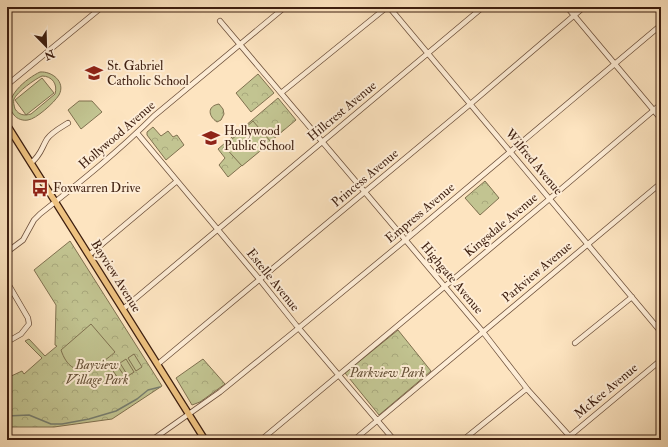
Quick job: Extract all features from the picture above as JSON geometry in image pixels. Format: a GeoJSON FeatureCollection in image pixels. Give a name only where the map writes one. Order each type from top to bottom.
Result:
{"type":"FeatureCollection","features":[{"type":"Feature","properties":{"kind":"main road","name":"Bayview Avenue"},"geometry":{"type":"LineString","coordinates":[[7,125],[206,440]]}},
{"type":"Feature","properties":{"kind":"street","name":"Hollywood Avenue"},"geometry":{"type":"LineString","coordinates":[[55,202],[137,133],[154,116],[285,7]]}},
{"type":"Feature","properties":{"kind":"street","name":"Wilfred Avenue"},"geometry":{"type":"LineString","coordinates":[[388,7],[661,332]]}},
{"type":"Feature","properties":{"kind":"street"},"geometry":{"type":"LineString","coordinates":[[281,94],[388,7]]}},
{"type":"Feature","properties":{"kind":"street","name":"Hillcrest Avenue"},"geometry":{"type":"LineString","coordinates":[[123,309],[483,7]]}},
{"type":"Feature","properties":{"kind":"street"},"geometry":{"type":"LineString","coordinates":[[567,7],[661,119]]}},
{"type":"Feature","properties":{"kind":"street","name":"Princess Avenue"},"geometry":{"type":"LineString","coordinates":[[158,364],[471,104],[584,7]]}},
{"type":"Feature","properties":{"kind":"street"},"geometry":{"type":"LineString","coordinates":[[7,85],[99,8]]}},
{"type":"Feature","properties":{"kind":"street","name":"Highgate Avenue"},"geometry":{"type":"LineString","coordinates":[[220,21],[483,332],[528,390],[572,438]]}},
{"type":"Feature","properties":{"kind":"street","name":"Empress Avenue"},"geometry":{"type":"LineString","coordinates":[[152,440],[220,392],[406,240],[661,25]]}},
{"type":"Feature","properties":{"kind":"street","name":"Kingsdale Avenue"},"geometry":{"type":"LineString","coordinates":[[262,440],[661,104]]}},
{"type":"Feature","properties":{"kind":"street"},"geometry":{"type":"LineString","coordinates":[[31,163],[39,156],[52,133],[68,123]]}},
{"type":"Feature","properties":{"kind":"street","name":"Estelle Avenue"},"geometry":{"type":"LineString","coordinates":[[137,133],[338,376],[394,440]]}},
{"type":"Feature","properties":{"kind":"street"},"geometry":{"type":"LineString","coordinates":[[89,255],[177,181]]}},
{"type":"Feature","properties":{"kind":"street","name":"Parkview Avenue"},"geometry":{"type":"LineString","coordinates":[[354,440],[661,183]]}},
{"type":"Feature","properties":{"kind":"street"},"geometry":{"type":"LineString","coordinates":[[7,252],[23,240],[34,220],[55,202]]}},
{"type":"Feature","properties":{"kind":"street"},"geometry":{"type":"LineString","coordinates":[[7,282],[28,318],[29,324],[21,334],[7,342]]}},
{"type":"Feature","properties":{"kind":"street"},"geometry":{"type":"LineString","coordinates":[[575,343],[632,297]]}},
{"type":"Feature","properties":{"kind":"street","name":"McKee Avenue"},"geometry":{"type":"LineString","coordinates":[[565,440],[572,438],[661,360]]}},
{"type":"Feature","properties":{"kind":"street"},"geometry":{"type":"LineString","coordinates":[[463,440],[525,390],[528,390]]}},
{"type":"Feature","properties":{"kind":"green space"},"geometry":{"type":"Polygon","coordinates":[[[40,72],[45,72],[57,78],[61,86],[59,95],[40,114],[31,119],[24,120],[17,118],[11,109],[10,102],[22,84],[40,72]],[[42,76],[35,80],[22,89],[16,96],[14,99],[14,104],[18,113],[24,115],[31,114],[55,94],[55,84],[49,77],[42,76]]]}},
{"type":"Feature","properties":{"kind":"green space"},"geometry":{"type":"Polygon","coordinates":[[[258,74],[274,93],[251,112],[236,93],[258,74]]]}},
{"type":"Feature","properties":{"kind":"green space"},"geometry":{"type":"Polygon","coordinates":[[[42,78],[54,93],[26,115],[15,100],[42,78]]]}},
{"type":"Feature","properties":{"kind":"green space"},"geometry":{"type":"Polygon","coordinates":[[[278,98],[296,120],[228,177],[219,165],[225,158],[218,149],[278,98]]]}},
{"type":"Feature","properties":{"kind":"green space"},"geometry":{"type":"Polygon","coordinates":[[[79,101],[92,101],[102,112],[81,129],[68,110],[79,101]]]}},
{"type":"Feature","properties":{"kind":"green space"},"geometry":{"type":"Polygon","coordinates":[[[219,104],[223,109],[224,114],[221,120],[217,122],[214,120],[210,112],[212,107],[219,104]]]}},
{"type":"Feature","properties":{"kind":"green space"},"geometry":{"type":"Polygon","coordinates":[[[253,121],[271,142],[242,166],[224,146],[253,121]]]}},
{"type":"Feature","properties":{"kind":"green space"},"geometry":{"type":"Polygon","coordinates":[[[153,127],[161,136],[168,131],[173,137],[177,135],[184,145],[166,160],[147,135],[147,132],[153,127]]]}},
{"type":"Feature","properties":{"kind":"green space"},"geometry":{"type":"Polygon","coordinates":[[[485,181],[499,198],[480,215],[465,198],[485,181]]]}},
{"type":"Feature","properties":{"kind":"green space","name":"Bayview Village Park"},"geometry":{"type":"Polygon","coordinates":[[[70,241],[162,386],[112,419],[54,427],[7,427],[7,378],[22,371],[24,374],[42,358],[25,341],[29,339],[45,356],[57,346],[55,345],[56,305],[34,270],[70,241]]]}},
{"type":"Feature","properties":{"kind":"green space"},"geometry":{"type":"Polygon","coordinates":[[[91,324],[115,352],[101,363],[93,367],[78,369],[66,360],[61,350],[91,324]]]}},
{"type":"Feature","properties":{"kind":"green space","name":"Parkview Park"},"geometry":{"type":"Polygon","coordinates":[[[398,330],[431,371],[379,415],[345,373],[398,330]]]}},
{"type":"Feature","properties":{"kind":"green space"},"geometry":{"type":"Polygon","coordinates":[[[134,354],[142,367],[136,371],[128,358],[134,354]]]}},
{"type":"Feature","properties":{"kind":"green space"},"geometry":{"type":"Polygon","coordinates":[[[126,359],[134,372],[128,376],[120,363],[126,359]]]}},
{"type":"Feature","properties":{"kind":"green space"},"geometry":{"type":"Polygon","coordinates":[[[203,359],[225,384],[200,402],[192,405],[176,378],[203,359]]]}},
{"type":"Feature","properties":{"kind":"green space"},"geometry":{"type":"Polygon","coordinates":[[[117,365],[125,377],[120,381],[111,368],[117,365]]]}},
{"type":"Feature","properties":{"kind":"waterway"},"geometry":{"type":"LineString","coordinates":[[7,416],[29,415],[51,424],[62,424],[89,419],[116,411],[137,399],[148,390],[160,387]]}},
{"type":"Feature","properties":{"kind":"place","name":"St. Gabriel Catholic School"},"geometry":{"type":"Point","coordinates":[94,73]}},
{"type":"Feature","properties":{"kind":"place","name":"Hollywood Public School"},"geometry":{"type":"Point","coordinates":[211,138]}},
{"type":"Feature","properties":{"kind":"place","name":"Foxwarren Drive"},"geometry":{"type":"Point","coordinates":[40,188]}}]}
